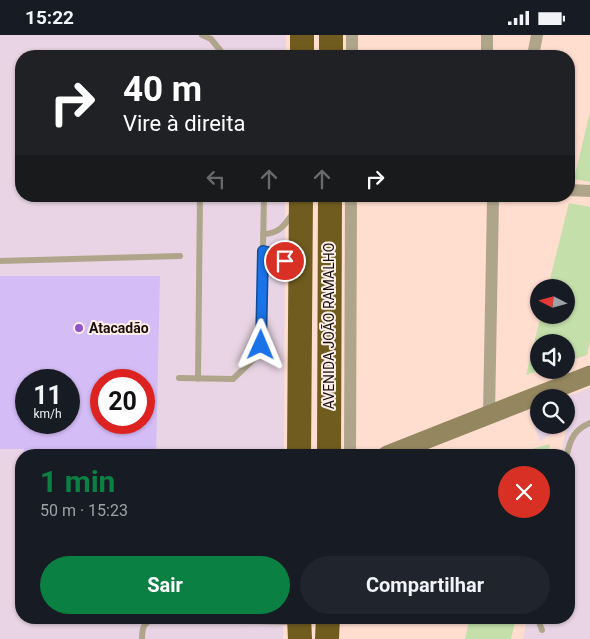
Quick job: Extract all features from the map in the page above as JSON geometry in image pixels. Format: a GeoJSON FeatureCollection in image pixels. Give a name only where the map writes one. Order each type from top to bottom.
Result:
{"type":"FeatureCollection","features":[{"type":"Feature","properties":{"kind":"highway"},"geometry":{"type":"LineString","coordinates":[[302,35],[302,50]]}},
{"type":"Feature","properties":{"kind":"highway"},"geometry":{"type":"LineString","coordinates":[[331,35],[331,50]]}},
{"type":"Feature","properties":{"kind":"highway","name":"AVENIDA JOÃO RAMALHO"},"geometry":{"type":"LineString","coordinates":[[299,449],[300,202]]}},
{"type":"Feature","properties":{"kind":"highway","name":"AVENIDA JOÃO RAMALHO"},"geometry":{"type":"LineString","coordinates":[[328,449],[330,202]]}},
{"type":"Feature","properties":{"kind":"highway"},"geometry":{"type":"LineString","coordinates":[[328,624],[328,639]]}},
{"type":"Feature","properties":{"kind":"street"},"geometry":{"type":"LineString","coordinates":[[352,35],[352,50]]}},
{"type":"Feature","properties":{"kind":"street"},"geometry":{"type":"LineString","coordinates":[[486,50],[487,35]]}},
{"type":"Feature","properties":{"kind":"street"},"geometry":{"type":"LineString","coordinates":[[534,50],[538,35]]}},
{"type":"Feature","properties":{"kind":"street"},"geometry":{"type":"LineString","coordinates":[[575,190],[590,191]]}},
{"type":"Feature","properties":{"kind":"street"},"geometry":{"type":"LineString","coordinates":[[350,449],[351,202]]}},
{"type":"Feature","properties":{"kind":"street"},"geometry":{"type":"LineString","coordinates":[[489,414],[495,202]]}},
{"type":"Feature","properties":{"kind":"street"},"geometry":{"type":"LineString","coordinates":[[402,449],[590,375]]}},
{"type":"Feature","properties":{"kind":"lane"},"geometry":{"type":"LineString","coordinates":[[202,35],[211,39],[220,50]]}},
{"type":"Feature","properties":{"kind":"lane"},"geometry":{"type":"LineString","coordinates":[[198,379],[200,202]]}},
{"type":"Feature","properties":{"kind":"lane"},"geometry":{"type":"LineString","coordinates":[[179,378],[233,379],[261,352],[264,202]]}},
{"type":"Feature","properties":{"kind":"lane"},"geometry":{"type":"LineString","coordinates":[[264,234],[275,233],[279,230],[298,202]]}},
{"type":"Feature","properties":{"kind":"lane"},"geometry":{"type":"LineString","coordinates":[[263,251],[276,254],[285,261],[300,292]]}},
{"type":"Feature","properties":{"kind":"lane"},"geometry":{"type":"LineString","coordinates":[[0,261],[180,256]]}},
{"type":"Feature","properties":{"kind":"lane"},"geometry":{"type":"LineString","coordinates":[[568,449],[574,433],[580,427],[590,423]]}},
{"type":"Feature","properties":{"kind":"lane"},"geometry":{"type":"LineString","coordinates":[[142,639],[145,624]]}},
{"type":"Feature","properties":{"kind":"lane"},"geometry":{"type":"LineString","coordinates":[[259,624],[300,626]]}},
{"type":"Feature","properties":{"kind":"lane"},"geometry":{"type":"LineString","coordinates":[[540,624],[542,630]]}},
{"type":"Feature","properties":{"kind":"shaded area"},"geometry":{"type":"Polygon","coordinates":[[[0,35],[286,35],[286,50],[15,50],[15,202],[285,202],[284,449],[15,449],[15,624],[283,624],[283,639],[0,639],[0,35]]]}},
{"type":"Feature","properties":{"kind":"shaded area"},"geometry":{"type":"Polygon","coordinates":[[[590,388],[590,639],[523,639],[526,624],[575,624],[575,449],[562,449],[565,434],[575,434],[575,394],[590,388]]]}},
{"type":"Feature","properties":{"kind":"shaded area"},"geometry":{"type":"Polygon","coordinates":[[[537,434],[551,434],[540,441],[537,434]]]}},
{"type":"Feature","properties":{"kind":"green space"},"geometry":{"type":"Polygon","coordinates":[[[590,112],[590,182],[575,179],[590,112]]]}},
{"type":"Feature","properties":{"kind":"green space"},"geometry":{"type":"Polygon","coordinates":[[[569,203],[590,207],[590,341],[587,355],[575,359],[575,334],[536,334],[539,324],[575,324],[575,279],[550,279],[569,203]]]}},
{"type":"Feature","properties":{"kind":"green space"},"geometry":{"type":"Polygon","coordinates":[[[530,359],[530,374],[526,375],[530,359]]]}},
{"type":"Feature","properties":{"kind":"green space"},"geometry":{"type":"Polygon","coordinates":[[[550,444],[549,449],[532,449],[550,444]]]}},
{"type":"Feature","properties":{"kind":"green space"},"geometry":{"type":"Polygon","coordinates":[[[469,624],[515,624],[511,639],[465,639],[469,624]]]}},
{"type":"Feature","properties":{"kind":"building","name":"Atacadão"},"geometry":{"type":"Polygon","coordinates":[[[0,276],[160,276],[156,449],[0,449],[0,276]]]}},
{"type":"Feature","properties":{"kind":"place","name":"Atacadão"},"geometry":{"type":"Point","coordinates":[79,328]}},
{"type":"Feature","properties":{"kind":"route"},"geometry":{"type":"LineString","coordinates":[[261,345],[263,251],[276,254],[285,261]]}}]}
